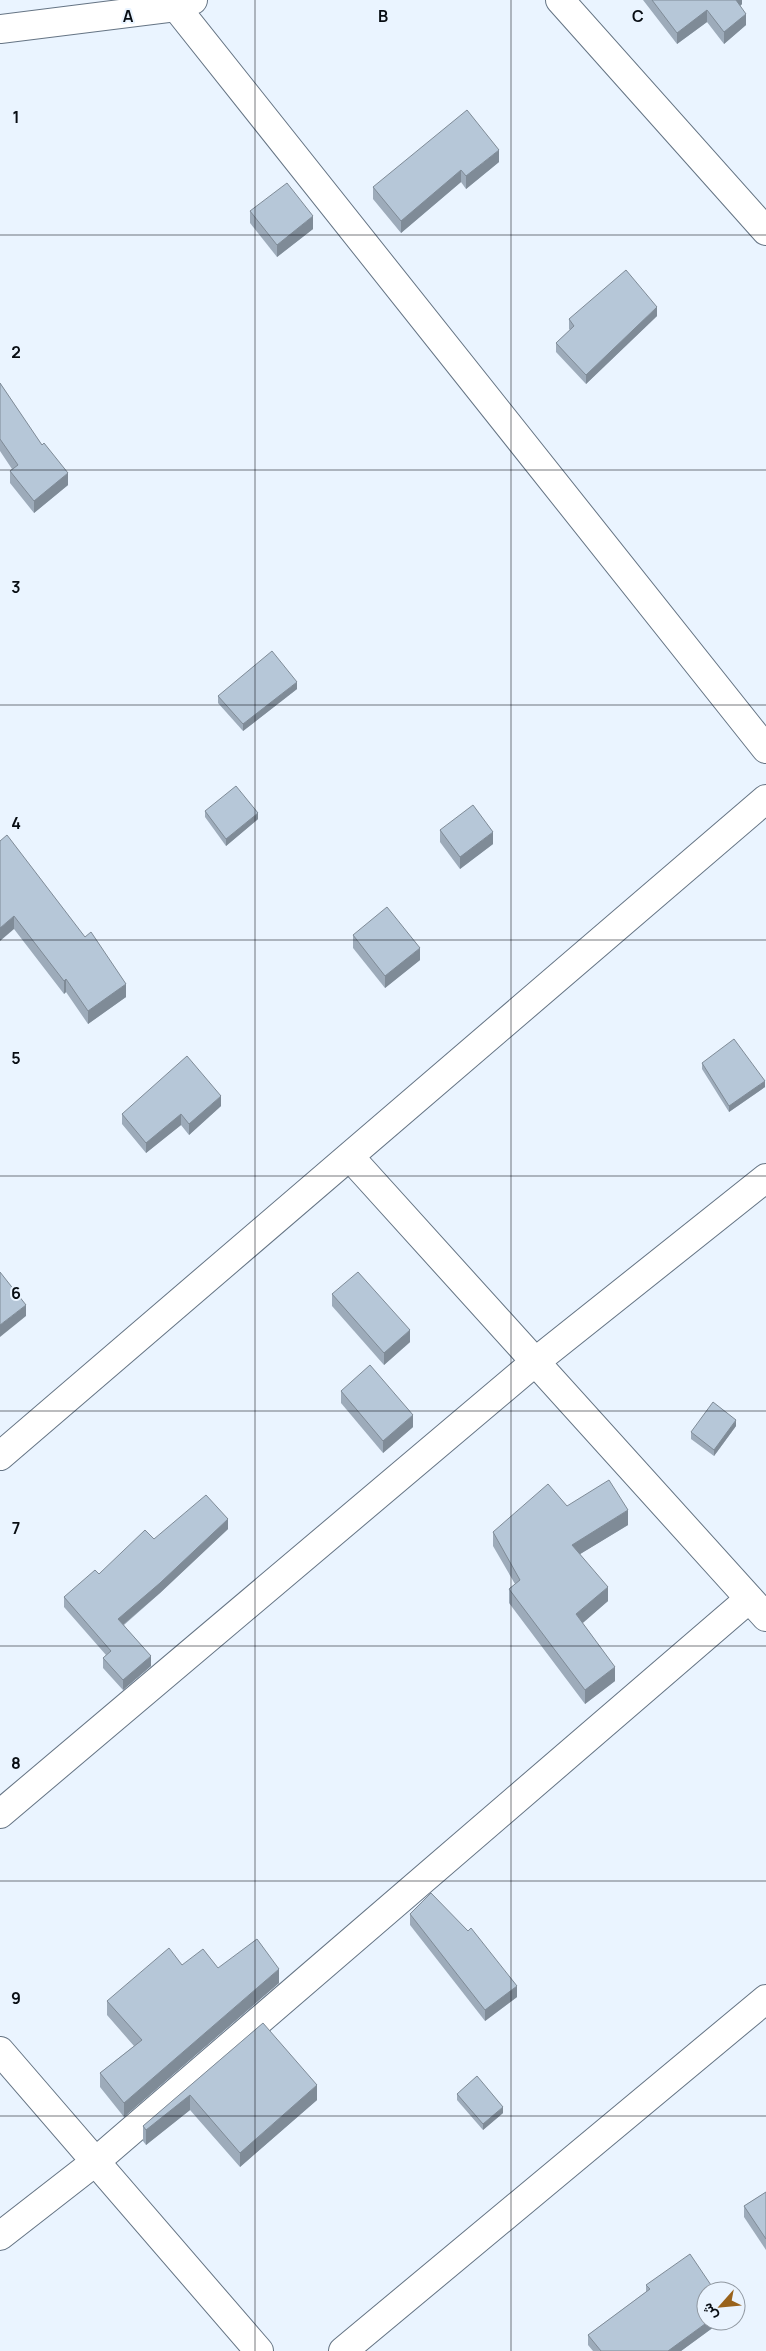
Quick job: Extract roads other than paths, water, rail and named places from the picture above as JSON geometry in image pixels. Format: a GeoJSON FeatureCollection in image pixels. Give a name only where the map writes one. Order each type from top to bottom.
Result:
{"type":"FeatureCollection","features":[{"type":"Feature","properties":{"kind":"street"},"geometry":{"type":"LineString","coordinates":[[560,0],[766,231]]}},
{"type":"Feature","properties":{"kind":"street"},"geometry":{"type":"LineString","coordinates":[[0,29],[184,4],[766,749]]}},
{"type":"Feature","properties":{"kind":"street"},"geometry":{"type":"LineString","coordinates":[[0,1456],[766,799]]}},
{"type":"Feature","properties":{"kind":"street"},"geometry":{"type":"LineString","coordinates":[[0,2236],[95,2162],[758,1608],[350,1157]]}},
{"type":"Feature","properties":{"kind":"street"},"geometry":{"type":"LineString","coordinates":[[0,1814],[535,1362],[766,1178]]}},
{"type":"Feature","properties":{"kind":"street"},"geometry":{"type":"LineString","coordinates":[[343,2351],[766,1999]]}},
{"type":"Feature","properties":{"kind":"street"},"geometry":{"type":"LineString","coordinates":[[0,2051],[259,2351]]}}]}
